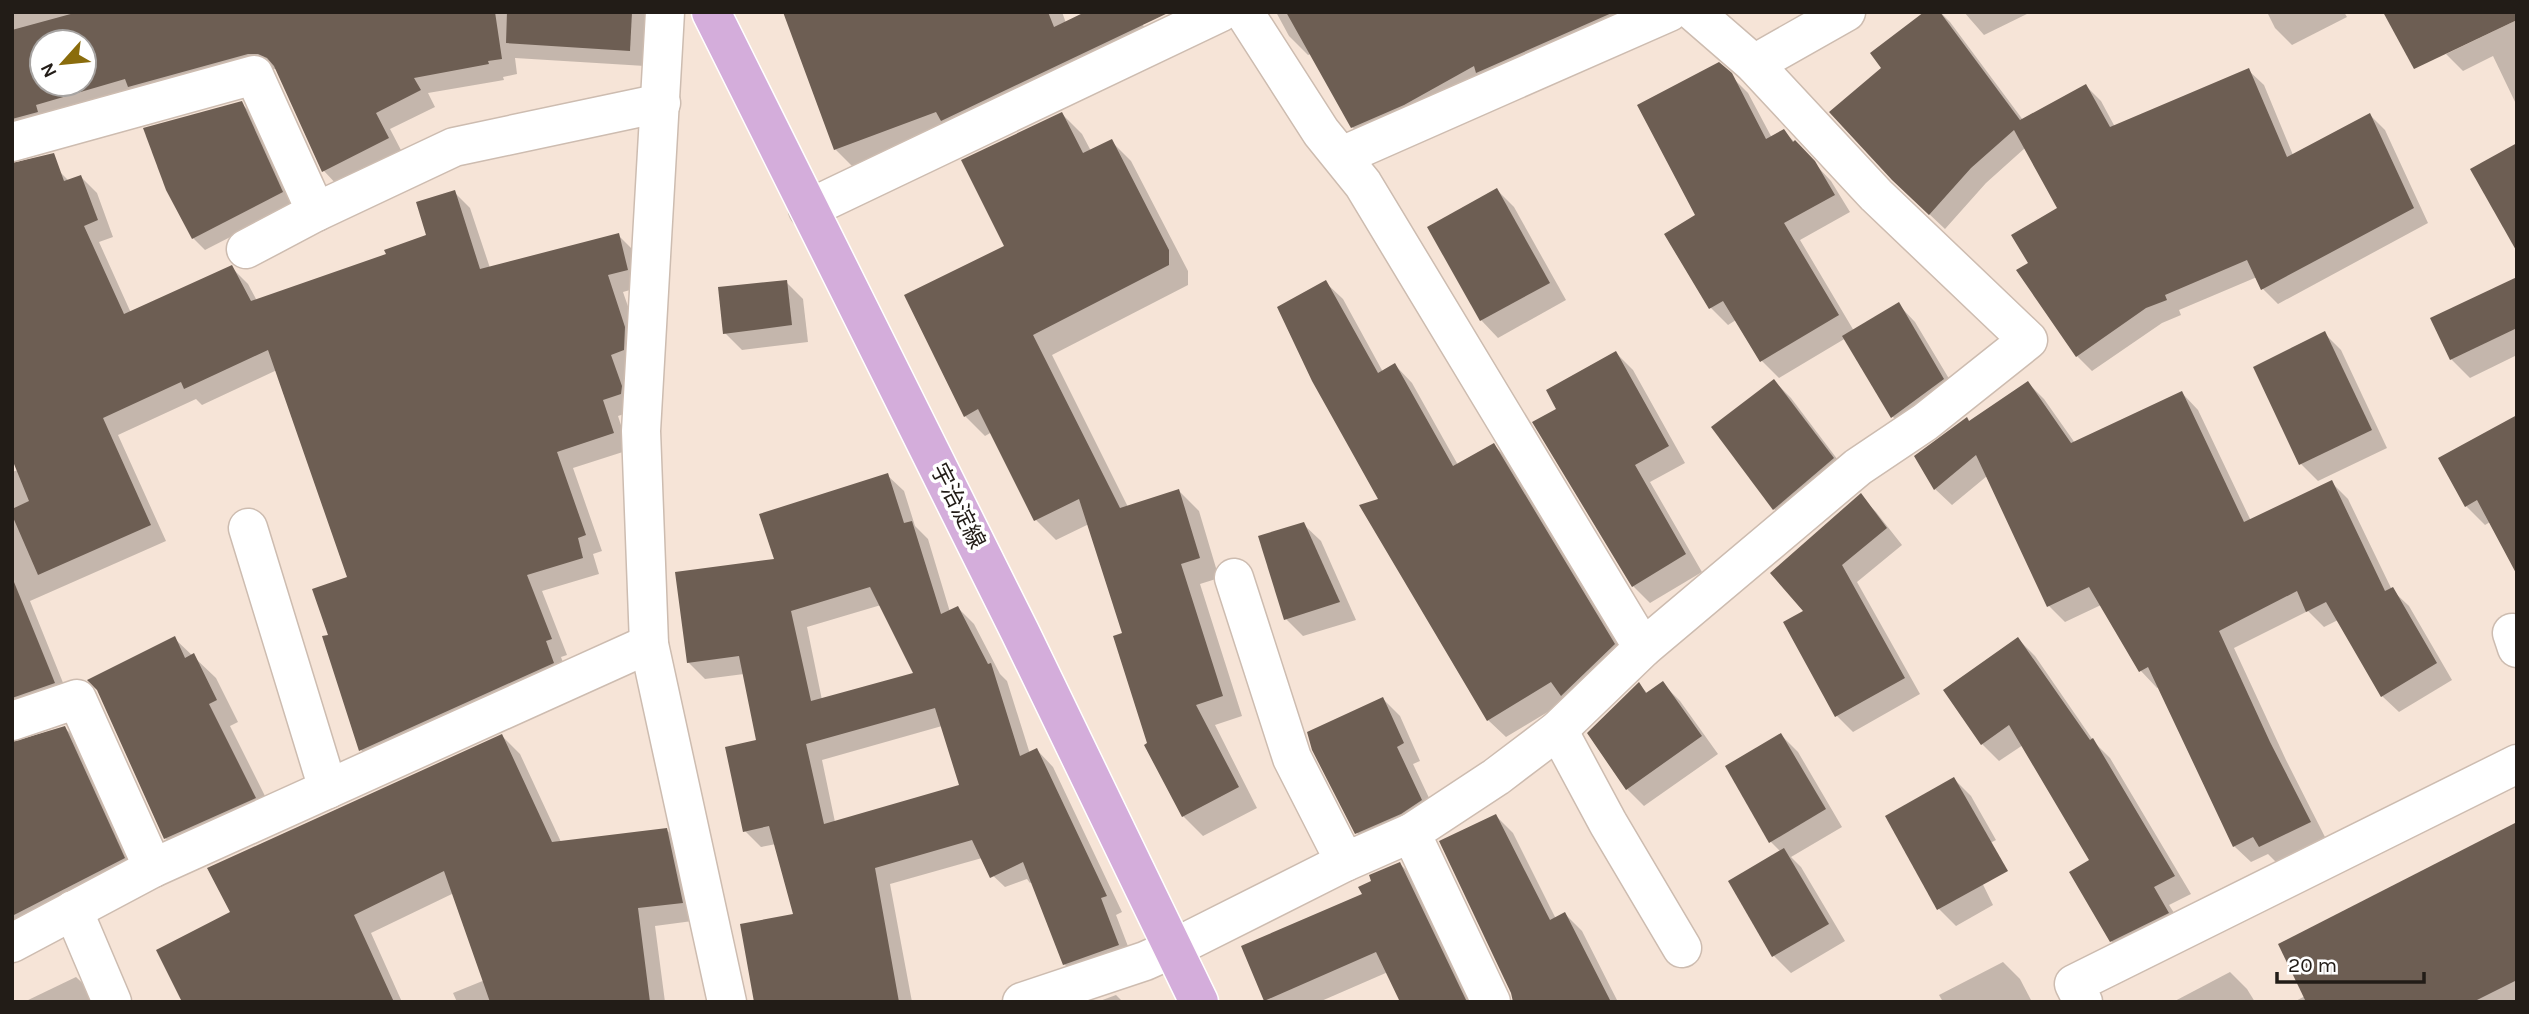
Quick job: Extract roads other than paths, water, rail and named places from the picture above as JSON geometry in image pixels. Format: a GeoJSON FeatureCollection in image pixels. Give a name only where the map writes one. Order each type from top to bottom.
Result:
{"type":"FeatureCollection","features":[{"type":"Feature","properties":{"kind":"main road","name":"宇治淀線"},"geometry":{"type":"LineString","coordinates":[[711,12],[965,520],[1199,1002]]}},
{"type":"Feature","properties":{"kind":"street"},"geometry":{"type":"LineString","coordinates":[[665,12],[642,430],[649,644],[727,1002]]}},
{"type":"Feature","properties":{"kind":"street"},"geometry":{"type":"LineString","coordinates":[[808,209],[1221,12]]}},
{"type":"Feature","properties":{"kind":"street"},"geometry":{"type":"LineString","coordinates":[[1244,12],[1321,132],[1371,196],[1643,648]]}},
{"type":"Feature","properties":{"kind":"street"},"geometry":{"type":"LineString","coordinates":[[1342,156],[1669,12]]}},
{"type":"Feature","properties":{"kind":"street"},"geometry":{"type":"LineString","coordinates":[[1022,1002],[1145,961],[1345,862],[1412,833],[1496,777],[1558,730],[1643,648],[1858,467],[1925,422],[2028,340],[1876,195],[1754,64],[1694,12]]}},
{"type":"Feature","properties":{"kind":"street"},"geometry":{"type":"LineString","coordinates":[[1754,64],[1846,12]]}},
{"type":"Feature","properties":{"kind":"street"},"geometry":{"type":"LineString","coordinates":[[12,142],[254,75],[316,212]]}},
{"type":"Feature","properties":{"kind":"street"},"geometry":{"type":"LineString","coordinates":[[246,249],[316,212],[454,147],[661,103]]}},
{"type":"Feature","properties":{"kind":"street"},"geometry":{"type":"LineString","coordinates":[[248,527],[328,789]]}},
{"type":"Feature","properties":{"kind":"street"},"geometry":{"type":"LineString","coordinates":[[1234,578],[1292,758],[1345,862]]}},
{"type":"Feature","properties":{"kind":"street"},"geometry":{"type":"LineString","coordinates":[[12,943],[153,868],[649,644]]}},
{"type":"Feature","properties":{"kind":"street"},"geometry":{"type":"LineString","coordinates":[[12,720],[77,699],[153,868]]}},
{"type":"Feature","properties":{"kind":"street"},"geometry":{"type":"LineString","coordinates":[[1558,730],[1608,823],[1682,947]]}},
{"type":"Feature","properties":{"kind":"street"},"geometry":{"type":"LineString","coordinates":[[2083,1002],[2074,984],[2517,764]]}},
{"type":"Feature","properties":{"kind":"street"},"geometry":{"type":"LineString","coordinates":[[1412,833],[1491,1002]]}},
{"type":"Feature","properties":{"kind":"street"},"geometry":{"type":"LineString","coordinates":[[73,910],[112,1002]]}}]}
